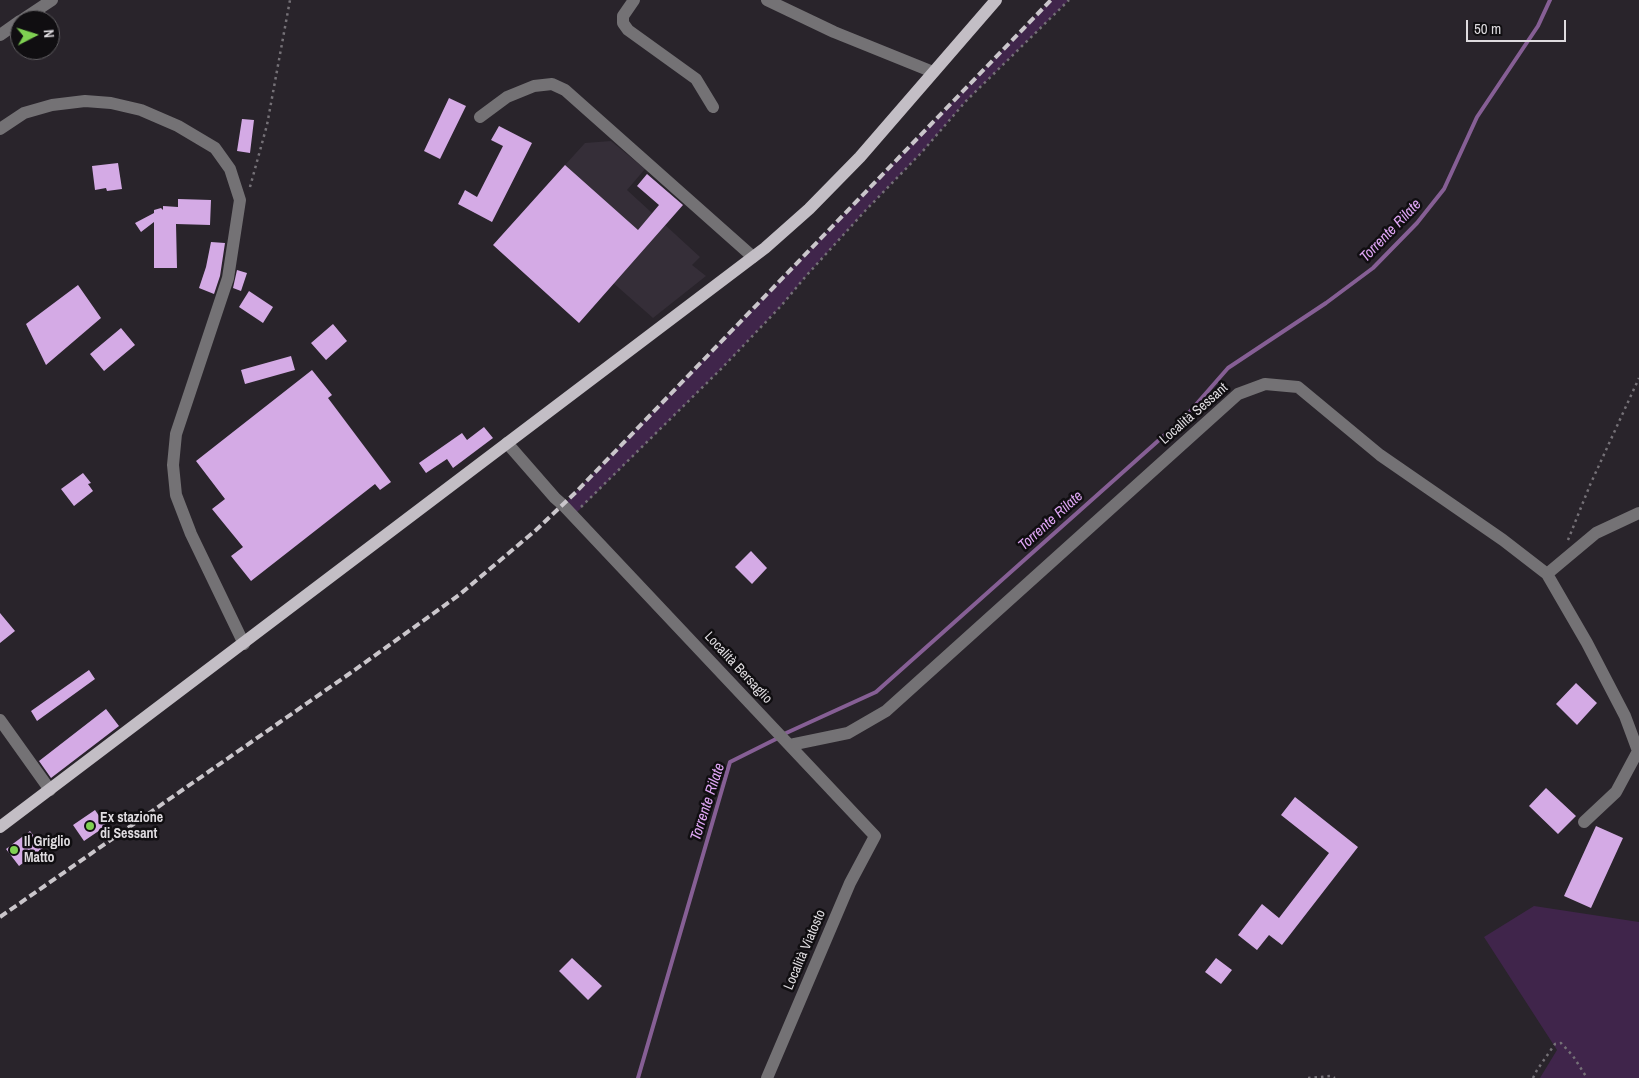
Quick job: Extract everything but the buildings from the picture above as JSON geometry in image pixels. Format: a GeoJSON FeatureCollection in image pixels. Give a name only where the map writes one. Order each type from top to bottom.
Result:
{"type":"FeatureCollection","features":[{"type":"Feature","properties":{"kind":"main road"},"geometry":{"type":"LineString","coordinates":[[0,827],[753,258],[809,209],[860,157],[996,0]]}},
{"type":"Feature","properties":{"kind":"street"},"geometry":{"type":"LineString","coordinates":[[37,10],[52,0]]}},
{"type":"Feature","properties":{"kind":"street"},"geometry":{"type":"LineString","coordinates":[[634,0],[623,16],[623,23],[628,30],[696,79],[713,107]]}},
{"type":"Feature","properties":{"kind":"street"},"geometry":{"type":"LineString","coordinates":[[767,0],[834,32],[933,72]]}},
{"type":"Feature","properties":{"kind":"street"},"geometry":{"type":"LineString","coordinates":[[480,117],[507,97],[534,86],[552,84],[566,90],[753,258]]}},
{"type":"Feature","properties":{"kind":"street"},"geometry":{"type":"LineString","coordinates":[[0,129],[24,113],[52,104],[85,101],[111,102],[141,110],[178,126],[215,148],[230,169],[240,200],[228,278],[176,434],[173,465],[176,495],[191,534],[244,644]]}},
{"type":"Feature","properties":{"kind":"street","name":"Località Sessant"},"geometry":{"type":"LineString","coordinates":[[788,743],[848,733],[886,712],[1238,394],[1264,384],[1298,387],[1380,455],[1503,540],[1552,570]]}},
{"type":"Feature","properties":{"kind":"street","name":"Località Bersaglio"},"geometry":{"type":"LineString","coordinates":[[507,443],[554,498],[777,730],[875,836]]}},
{"type":"Feature","properties":{"kind":"street"},"geometry":{"type":"LineString","coordinates":[[1584,822],[1616,792],[1638,750],[1625,716],[1552,570],[1596,533],[1639,513]]}},
{"type":"Feature","properties":{"kind":"street"},"geometry":{"type":"LineString","coordinates":[[0,720],[50,790]]}},
{"type":"Feature","properties":{"kind":"street","name":"Località Viatosto"},"geometry":{"type":"LineString","coordinates":[[767,1078],[850,883],[875,836]]}},
{"type":"Feature","properties":{"kind":"path"},"geometry":{"type":"LineString","coordinates":[[240,200],[250,189],[267,125],[290,0]]}},
{"type":"Feature","properties":{"kind":"path"},"geometry":{"type":"LineString","coordinates":[[576,519],[615,473],[722,368],[781,306],[806,276],[922,152],[966,101],[1068,0]]}},
{"type":"Feature","properties":{"kind":"path"},"geometry":{"type":"LineString","coordinates":[[1552,570],[1639,378]]}},
{"type":"Feature","properties":{"kind":"path"},"geometry":{"type":"LineString","coordinates":[[1533,1078],[1554,1044],[1561,1043],[1573,1056],[1587,1078]]}},
{"type":"Feature","properties":{"kind":"path"},"geometry":{"type":"LineString","coordinates":[[1308,1078],[1331,1076],[1335,1078]]}},
{"type":"Feature","properties":{"kind":"shaded area"},"geometry":{"type":"Polygon","coordinates":[[[1051,0],[1069,0],[966,101],[922,152],[865,211],[781,306],[722,368],[573,516],[563,505],[1051,0]]]}},
{"type":"Feature","properties":{"kind":"shaded area"},"geometry":{"type":"Polygon","coordinates":[[[611,141],[645,169],[627,190],[700,257],[692,265],[706,276],[653,318],[527,207],[585,143],[611,141]]]}},
{"type":"Feature","properties":{"kind":"shaded area"},"geometry":{"type":"Polygon","coordinates":[[[1534,906],[1639,922],[1639,1078],[1540,1078],[1557,1050],[1484,937],[1534,906]]]}},
{"type":"Feature","properties":{"kind":"waterway","name":"Torrente Rilate"},"geometry":{"type":"LineString","coordinates":[[784,734],[876,692],[1186,416],[1228,368],[1326,303],[1373,268],[1417,223],[1444,189],[1477,117],[1538,26],[1550,0]]}},
{"type":"Feature","properties":{"kind":"waterway","name":"Torrente Rilate"},"geometry":{"type":"LineString","coordinates":[[638,1078],[730,762],[778,738]]}},
{"type":"Feature","properties":{"kind":"railway"},"geometry":{"type":"LineString","coordinates":[[0,917],[459,595],[536,530],[576,492],[1051,0]]}},
{"type":"Feature","properties":{"kind":"place","name":"Ex stazione di Sessant"},"geometry":{"type":"Point","coordinates":[90,826]}},
{"type":"Feature","properties":{"kind":"place","name":"Il Griglio Matto"},"geometry":{"type":"Point","coordinates":[14,850]}}]}
